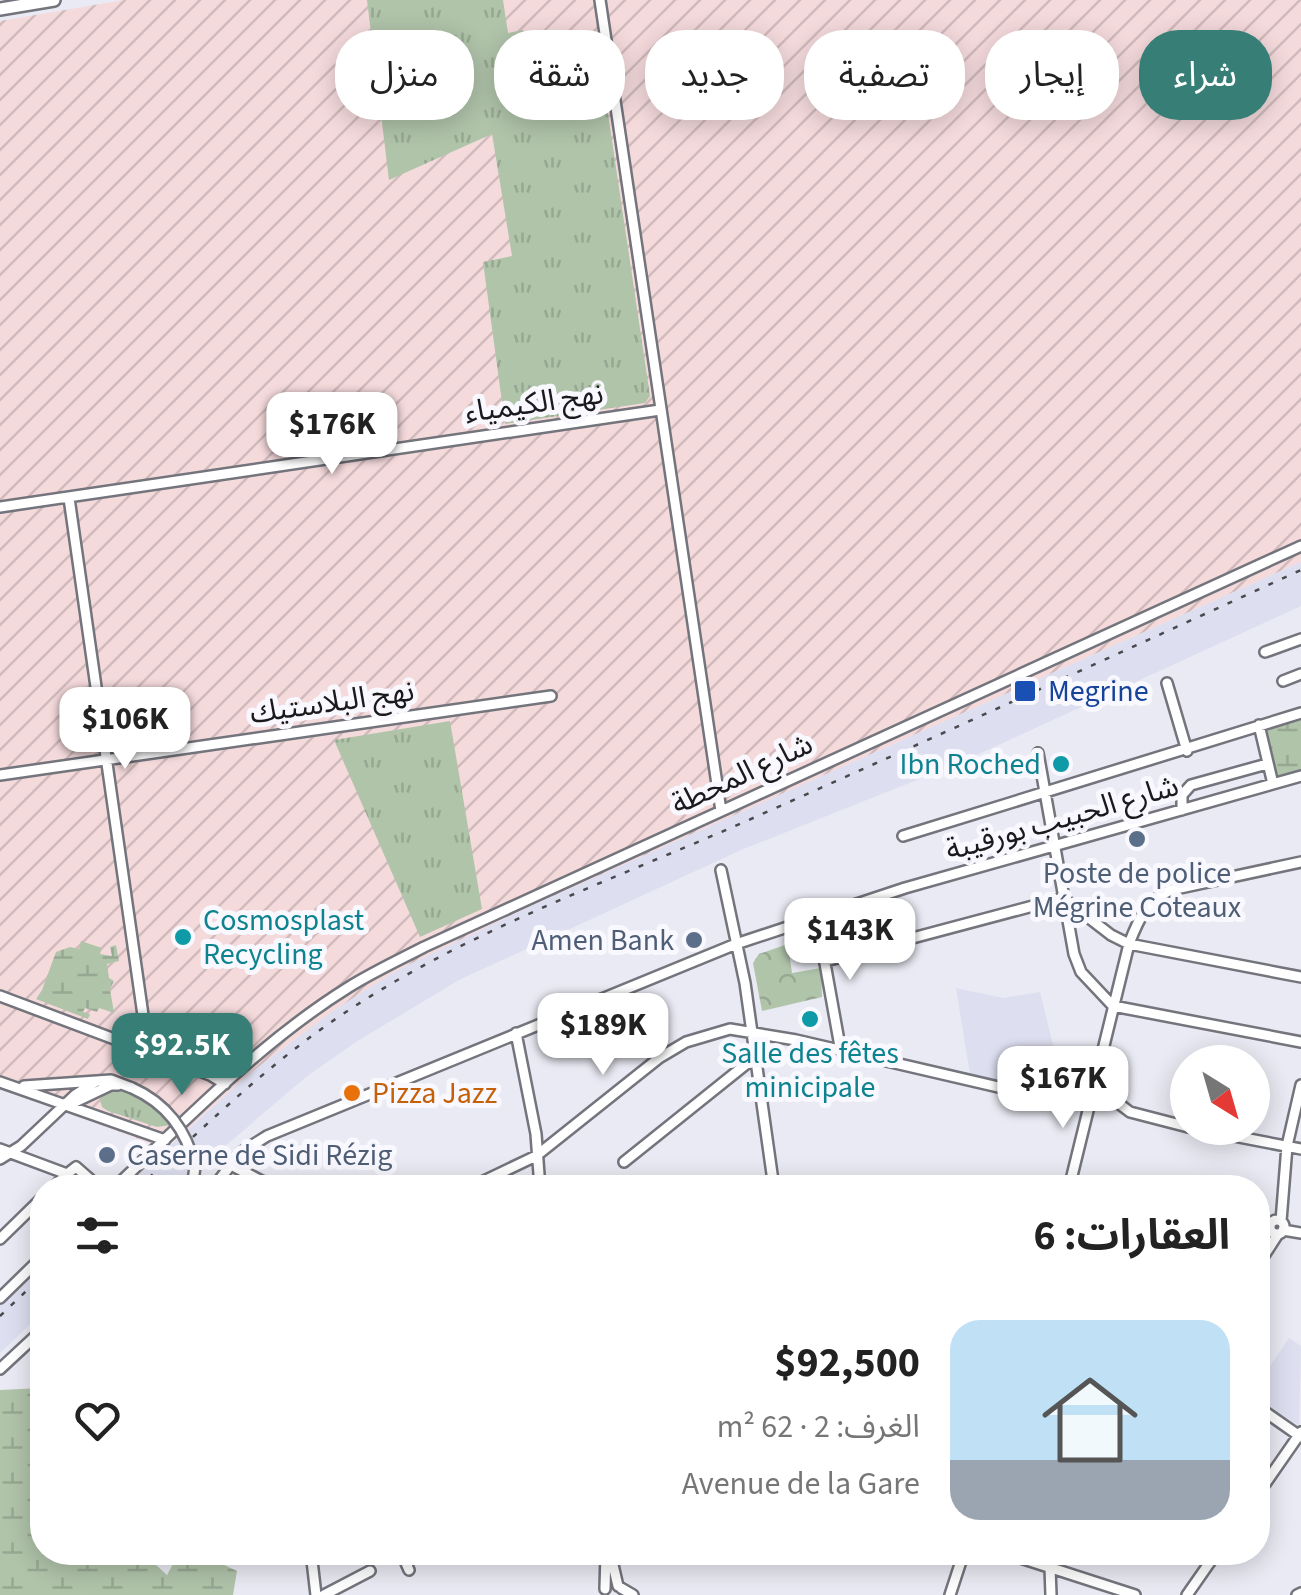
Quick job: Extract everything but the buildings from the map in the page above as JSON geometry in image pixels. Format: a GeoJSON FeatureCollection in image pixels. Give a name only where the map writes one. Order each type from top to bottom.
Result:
{"type":"FeatureCollection","features":[{"type":"Feature","properties":{"kind":"main road"},"geometry":{"type":"LineString","coordinates":[[0,10],[54,0]]}},
{"type":"Feature","properties":{"kind":"street"},"geometry":{"type":"LineString","coordinates":[[600,0],[721,811]]}},
{"type":"Feature","properties":{"kind":"street","name":"نهج الكيمياء"},"geometry":{"type":"LineString","coordinates":[[0,507],[660,410]]}},
{"type":"Feature","properties":{"kind":"street"},"geometry":{"type":"LineString","coordinates":[[69,498],[148,1050]]}},
{"type":"Feature","properties":{"kind":"street","name":"شارع المحطة"},"geometry":{"type":"LineString","coordinates":[[165,1140],[304,1019],[370,975],[1301,546]]}},
{"type":"Feature","properties":{"kind":"street"},"geometry":{"type":"LineString","coordinates":[[1265,652],[1301,639]]}},
{"type":"Feature","properties":{"kind":"street"},"geometry":{"type":"LineString","coordinates":[[1283,681],[1301,674]]}},
{"type":"Feature","properties":{"kind":"street"},"geometry":{"type":"LineString","coordinates":[[1168,683],[1187,751]]}},
{"type":"Feature","properties":{"kind":"street","name":"نهج البلاستيك"},"geometry":{"type":"LineString","coordinates":[[0,775],[551,696]]}},
{"type":"Feature","properties":{"kind":"street"},"geometry":{"type":"LineString","coordinates":[[903,836],[1301,713]]}},
{"type":"Feature","properties":{"kind":"street"},"geometry":{"type":"LineString","coordinates":[[1259,725],[1273,784]]}},
{"type":"Feature","properties":{"kind":"street"},"geometry":{"type":"LineString","coordinates":[[1038,753],[1070,938],[1081,972],[1113,1006],[1301,1042]]}},
{"type":"Feature","properties":{"kind":"street"},"geometry":{"type":"LineString","coordinates":[[1182,810],[1182,794],[1190,785],[1267,764]]}},
{"type":"Feature","properties":{"kind":"street","name":"شارع الحبيب بورقيبة"},"geometry":{"type":"LineString","coordinates":[[223,1175],[240,1153],[267,1136],[736,944],[906,888],[1301,776]]}},
{"type":"Feature","properties":{"kind":"street"},"geometry":{"type":"LineString","coordinates":[[1071,1175],[1128,944],[1155,897],[1171,890],[1301,862]]}},
{"type":"Feature","properties":{"kind":"street"},"geometry":{"type":"LineString","coordinates":[[721,870],[752,1030],[772,1175]]}},
{"type":"Feature","properties":{"kind":"street"},"geometry":{"type":"LineString","coordinates":[[1063,898],[1128,944],[1301,977]]}},
{"type":"Feature","properties":{"kind":"street"},"geometry":{"type":"LineString","coordinates":[[826,962],[1063,898]]}},
{"type":"Feature","properties":{"kind":"street"},"geometry":{"type":"LineString","coordinates":[[817,919],[841,1052]]}},
{"type":"Feature","properties":{"kind":"street"},"geometry":{"type":"LineString","coordinates":[[0,996],[148,1050],[225,1084]]}},
{"type":"Feature","properties":{"kind":"street"},"geometry":{"type":"LineString","coordinates":[[496,1175],[536,1156],[659,1058],[686,1042],[730,1029],[752,1030],[1020,1092],[1056,1091],[1096,1071]]}},
{"type":"Feature","properties":{"kind":"street"},"geometry":{"type":"LineString","coordinates":[[516,1033],[534,1122],[538,1175]]}},
{"type":"Feature","properties":{"kind":"street"},"geometry":{"type":"LineString","coordinates":[[624,1162],[755,1057]]}},
{"type":"Feature","properties":{"kind":"street"},"geometry":{"type":"LineString","coordinates":[[0,1082],[165,1140],[128,1175]]}},
{"type":"Feature","properties":{"kind":"street"},"geometry":{"type":"LineString","coordinates":[[3,1154],[22,1146],[74,1095],[98,1085]]}},
{"type":"Feature","properties":{"kind":"street"},"geometry":{"type":"LineString","coordinates":[[98,1085],[98,1106],[106,1120]]}},
{"type":"Feature","properties":{"kind":"street"},"geometry":{"type":"LineString","coordinates":[[1094,1085],[1130,1112],[1170,1122]]}},
{"type":"Feature","properties":{"kind":"street"},"geometry":{"type":"LineString","coordinates":[[1270,1242],[1278,1227],[1287,1146],[1301,1085]]}},
{"type":"Feature","properties":{"kind":"street"},"geometry":{"type":"LineString","coordinates":[[12,1086],[127,1086],[158,1104],[182,1131],[195,1175]]}},
{"type":"Feature","properties":{"kind":"street"},"geometry":{"type":"LineString","coordinates":[[1270,1143],[1301,1149]]}},
{"type":"Feature","properties":{"kind":"street"},"geometry":{"type":"LineString","coordinates":[[3,1154],[67,1174],[74,1167],[85,1175]]}},
{"type":"Feature","properties":{"kind":"street"},"geometry":{"type":"LineString","coordinates":[[231,1165],[250,1175]]}},
{"type":"Feature","properties":{"kind":"street"},"geometry":{"type":"LineString","coordinates":[[0,1239],[30,1210]]}},
{"type":"Feature","properties":{"kind":"street"},"geometry":{"type":"LineString","coordinates":[[1270,1228],[1301,1233]]}},
{"type":"Feature","properties":{"kind":"street"},"geometry":{"type":"LineString","coordinates":[[0,1298],[30,1268]]}},
{"type":"Feature","properties":{"kind":"street"},"geometry":{"type":"LineString","coordinates":[[0,1369],[30,1341]]}},
{"type":"Feature","properties":{"kind":"street"},"geometry":{"type":"LineString","coordinates":[[1270,1415],[1300,1435],[1270,1477]]}},
{"type":"Feature","properties":{"kind":"street"},"geometry":{"type":"LineString","coordinates":[[314,1565],[320,1595],[370,1571]]}},
{"type":"Feature","properties":{"kind":"street"},"geometry":{"type":"LineString","coordinates":[[407,1565],[409,1570]]}},
{"type":"Feature","properties":{"kind":"street"},"geometry":{"type":"LineString","coordinates":[[604,1592],[607,1565]]}},
{"type":"Feature","properties":{"kind":"street"},"geometry":{"type":"LineString","coordinates":[[612,1565],[620,1590]]}},
{"type":"Feature","properties":{"kind":"street"},"geometry":{"type":"LineString","coordinates":[[950,1595],[960,1565]]}},
{"type":"Feature","properties":{"kind":"street"},"geometry":{"type":"LineString","coordinates":[[1041,1565],[1135,1595]]}},
{"type":"Feature","properties":{"kind":"street"},"geometry":{"type":"LineString","coordinates":[[1051,1595],[1052,1565]]}},
{"type":"Feature","properties":{"kind":"street"},"geometry":{"type":"LineString","coordinates":[[1187,1595],[1208,1565]]}},
{"type":"Feature","properties":{"kind":"street"},"geometry":{"type":"LineString","coordinates":[[604,1592],[611,1585],[633,1595]]}},
{"type":"Feature","properties":{"kind":"shaded area"},"geometry":{"type":"Polygon","coordinates":[[[124,0],[1301,0],[1301,562],[531,906],[396,971],[333,1011],[249,1074],[160,1154],[152,1144],[0,1087],[0,21],[124,0]]]}},
{"type":"Feature","properties":{"kind":"shaded area"},"geometry":{"type":"Polygon","coordinates":[[[1301,562],[1301,606],[957,764],[741,850],[459,980],[306,1077],[191,1175],[138,1175],[249,1074],[333,1011],[396,971],[531,906],[1301,562]]]}},
{"type":"Feature","properties":{"kind":"shaded area"},"geometry":{"type":"Polygon","coordinates":[[[956,988],[1003,998],[1040,992],[1063,1086],[1034,1089],[970,1074],[956,988]]]}},
{"type":"Feature","properties":{"kind":"shaded area"},"geometry":{"type":"Polygon","coordinates":[[[30,1277],[30,1324],[0,1353],[0,1306],[30,1277]]]}},
{"type":"Feature","properties":{"kind":"shaded area"},"geometry":{"type":"Polygon","coordinates":[[[1289,1338],[1301,1346],[1299,1426],[1270,1406],[1270,1366],[1289,1338]]]}},
{"type":"Feature","properties":{"kind":"green space"},"geometry":{"type":"Polygon","coordinates":[[[367,0],[503,0],[508,30],[494,30],[494,120],[609,120],[650,396],[645,403],[505,424],[483,262],[512,256],[492,134],[389,180],[382,120],[474,120],[474,30],[371,30],[367,0]]]}},
{"type":"Feature","properties":{"kind":"green space"},"geometry":{"type":"Polygon","coordinates":[[[1301,717],[1301,772],[1276,779],[1258,730],[1301,717]]]}},
{"type":"Feature","properties":{"kind":"green space"},"geometry":{"type":"Polygon","coordinates":[[[450,721],[482,909],[420,937],[334,740],[450,721]]]}},
{"type":"Feature","properties":{"kind":"green space"},"geometry":{"type":"Polygon","coordinates":[[[81,941],[102,948],[100,954],[112,956],[110,947],[116,945],[119,961],[107,964],[109,978],[114,981],[110,989],[114,1013],[85,1008],[83,1012],[90,1014],[88,1019],[36,999],[56,952],[70,947],[79,949],[81,941]]]}},
{"type":"Feature","properties":{"kind":"green space"},"geometry":{"type":"Polygon","coordinates":[[[788,944],[792,973],[821,968],[822,997],[762,1011],[753,963],[759,954],[788,944]]]}},
{"type":"Feature","properties":{"kind":"green space"},"geometry":{"type":"Polygon","coordinates":[[[109,1089],[135,1096],[171,1125],[157,1127],[108,1111],[100,1100],[109,1089]]]}},
{"type":"Feature","properties":{"kind":"green space"},"geometry":{"type":"Polygon","coordinates":[[[30,1389],[30,1565],[156,1565],[167,1575],[172,1565],[224,1565],[237,1571],[233,1595],[0,1595],[0,1390],[30,1389]]]}},
{"type":"Feature","properties":{"kind":"railway"},"geometry":{"type":"LineString","coordinates":[[152,1175],[286,1056],[340,1016],[434,960],[533,912],[735,826],[1301,570]]}},
{"type":"Feature","properties":{"kind":"railway"},"geometry":{"type":"LineString","coordinates":[[0,1316],[30,1287]]}},
{"type":"Feature","properties":{"kind":"place","name":"Megrine"},"geometry":{"type":"Point","coordinates":[1025,691]}},
{"type":"Feature","properties":{"kind":"place","name":"Ibn Roched"},"geometry":{"type":"Point","coordinates":[1061,764]}},
{"type":"Feature","properties":{"kind":"place","name":"Poste de police Mégrine Coteaux"},"geometry":{"type":"Point","coordinates":[1137,839]}},
{"type":"Feature","properties":{"kind":"place","name":"Cosmosplast Recycling"},"geometry":{"type":"Point","coordinates":[183,937]}},
{"type":"Feature","properties":{"kind":"place","name":"Amen Bank"},"geometry":{"type":"Point","coordinates":[694,940]}},
{"type":"Feature","properties":{"kind":"place","name":"Salle des fêtes minicipale"},"geometry":{"type":"Point","coordinates":[810,1019]}},
{"type":"Feature","properties":{"kind":"place","name":"Pizza Jazz"},"geometry":{"type":"Point","coordinates":[352,1093]}},
{"type":"Feature","properties":{"kind":"place","name":"Caserne de Sidi Rézig"},"geometry":{"type":"Point","coordinates":[107,1155]}}]}
